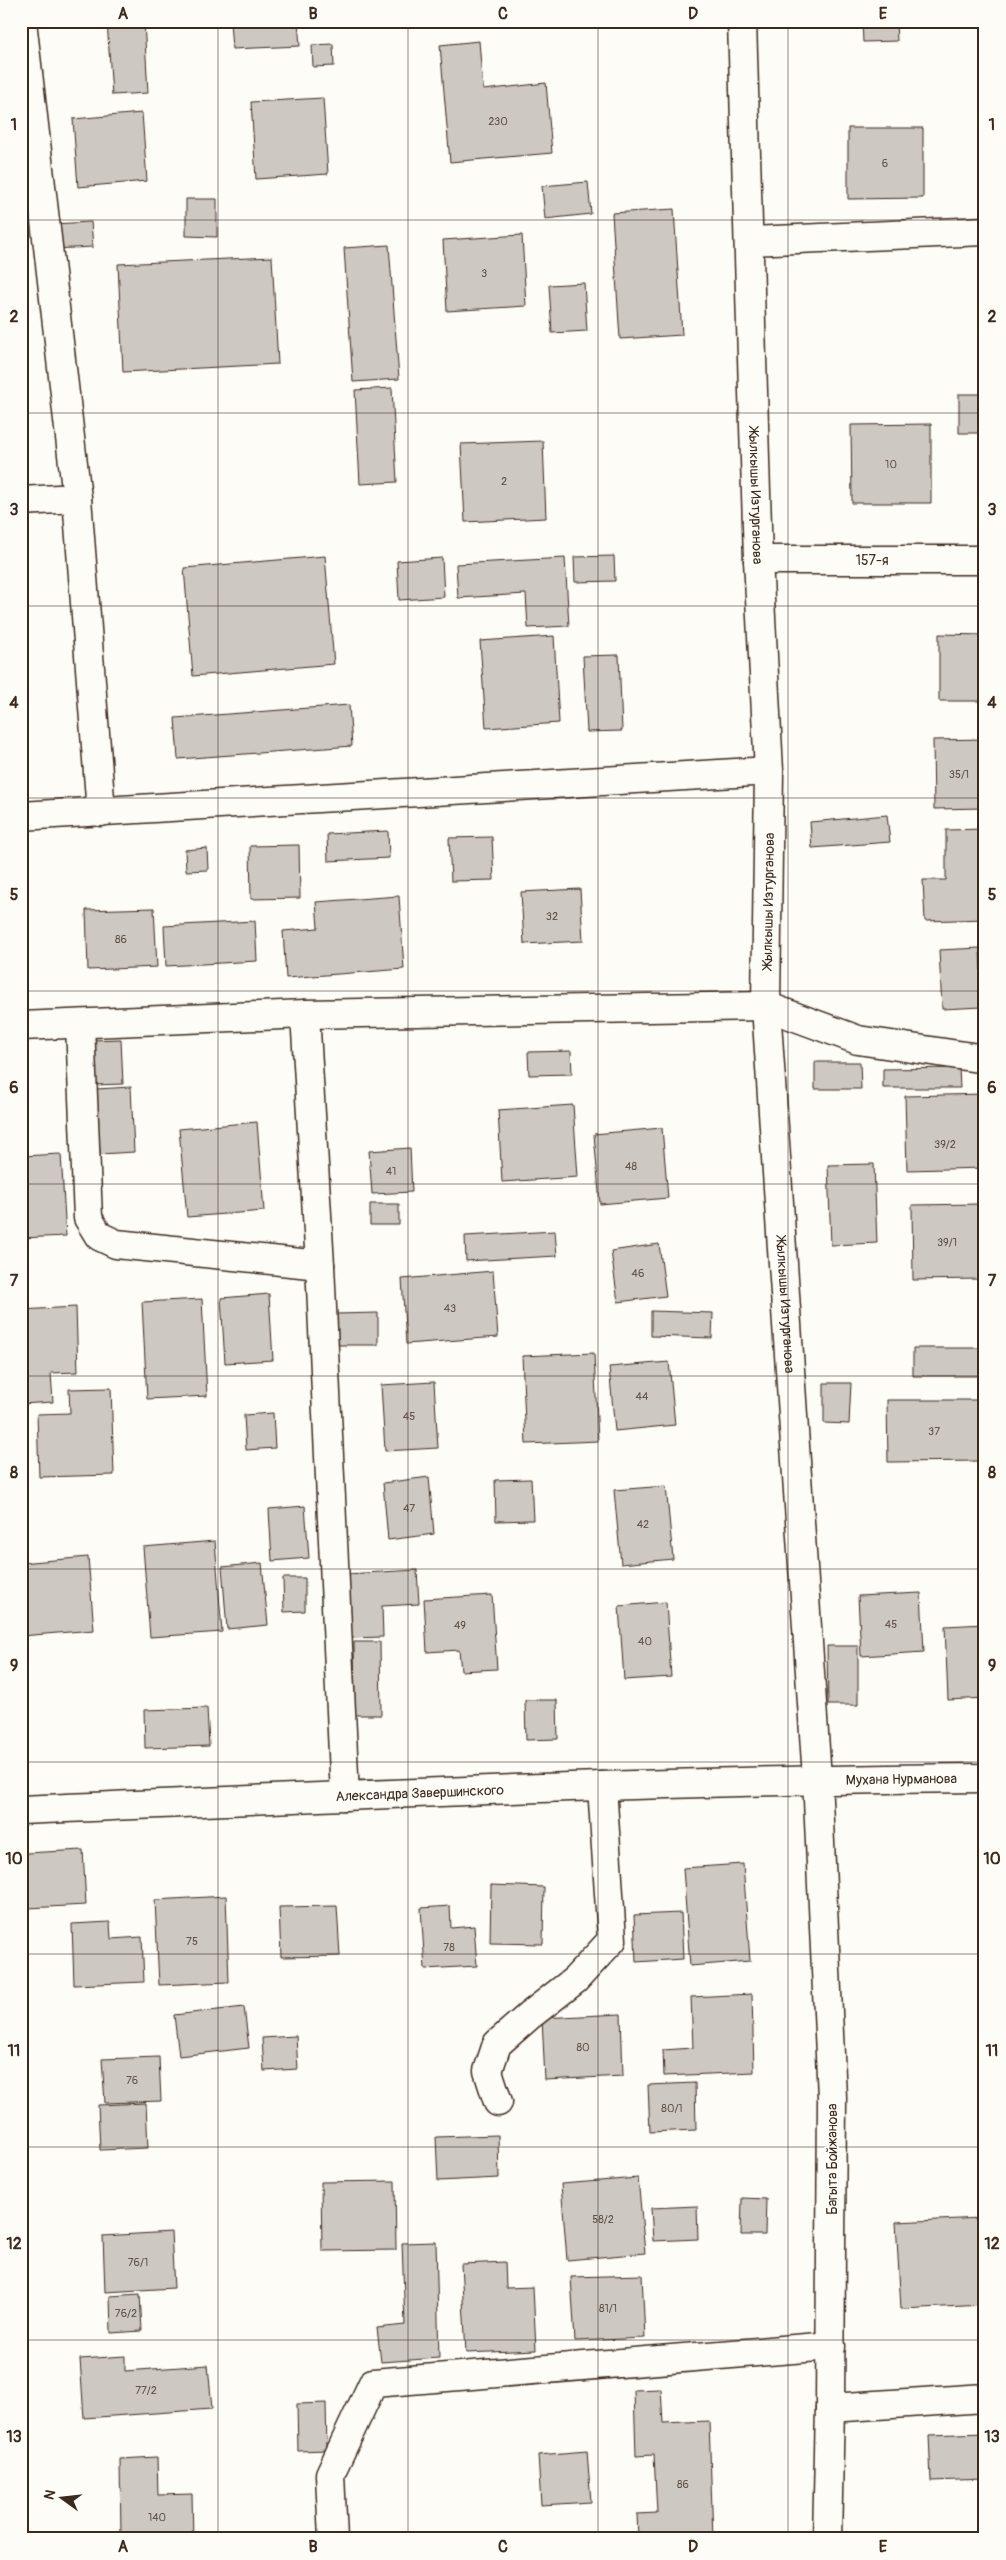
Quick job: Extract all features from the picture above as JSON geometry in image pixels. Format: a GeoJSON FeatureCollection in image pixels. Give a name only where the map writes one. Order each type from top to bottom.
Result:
{"type":"FeatureCollection","features":[{"type":"Feature","properties":{"kind":"street"},"geometry":{"type":"LineString","coordinates":[[22,21],[77,498],[101,812]]}},
{"type":"Feature","properties":{"kind":"street","name":"Жылкышы Изтурганова"},"geometry":{"type":"LineString","coordinates":[[742,21],[758,560],[769,771],[766,1006],[817,1779]]}},
{"type":"Feature","properties":{"kind":"street"},"geometry":{"type":"LineString","coordinates":[[749,240],[985,231]]}},
{"type":"Feature","properties":{"kind":"street"},"geometry":{"type":"LineString","coordinates":[[21,501],[77,498]]}},
{"type":"Feature","properties":{"kind":"street","name":"157-я"},"geometry":{"type":"LineString","coordinates":[[758,560],[985,560]]}},
{"type":"Feature","properties":{"kind":"street"},"geometry":{"type":"LineString","coordinates":[[21,816],[769,771]]}},
{"type":"Feature","properties":{"kind":"street"},"geometry":{"type":"LineString","coordinates":[[21,1026],[305,1014],[766,1006],[858,1040],[985,1059]]}},
{"type":"Feature","properties":{"kind":"street"},"geometry":{"type":"LineString","coordinates":[[305,1014],[320,1265],[346,1796]]}},
{"type":"Feature","properties":{"kind":"street"},"geometry":{"type":"LineString","coordinates":[[80,1025],[88,1218],[99,1236],[116,1244],[320,1265]]}},
{"type":"Feature","properties":{"kind":"street","name":"Мухана Нурманова"},"geometry":{"type":"LineString","coordinates":[[817,1779],[985,1778]]}},
{"type":"Feature","properties":{"kind":"street","name":"Александра Завершинского"},"geometry":{"type":"LineString","coordinates":[[21,1810],[817,1779]]}},
{"type":"Feature","properties":{"kind":"street","name":"Багыта Бойжанова"},"geometry":{"type":"LineString","coordinates":[[817,1779],[832,2097],[831,2346],[827,2539]]}},
{"type":"Feature","properties":{"kind":"street"},"geometry":{"type":"LineString","coordinates":[[498,2102],[488,2071],[497,2044],[575,1980],[612,1940],[602,1786]]}},
{"type":"Feature","properties":{"kind":"street"},"geometry":{"type":"LineString","coordinates":[[333,2539],[330,2474],[374,2384],[831,2346]]}},
{"type":"Feature","properties":{"kind":"street"},"geometry":{"type":"LineString","coordinates":[[830,2408],[985,2398]]}},
{"type":"Feature","properties":{"kind":"building"},"geometry":{"type":"Polygon","coordinates":[[[107,21],[144,21],[148,93],[112,95],[107,21]]]}},
{"type":"Feature","properties":{"kind":"building"},"geometry":{"type":"Polygon","coordinates":[[[230,21],[298,21],[300,46],[232,49],[230,21]]]}},
{"type":"Feature","properties":{"kind":"building"},"geometry":{"type":"Polygon","coordinates":[[[862,21],[923,21],[896,22],[897,41],[863,42],[862,21]]]}},
{"type":"Feature","properties":{"kind":"building"},"geometry":{"type":"Polygon","coordinates":[[[479,41],[483,90],[546,83],[552,153],[450,162],[440,45],[479,41]]]}},
{"type":"Feature","properties":{"kind":"building"},"geometry":{"type":"Polygon","coordinates":[[[333,44],[334,66],[313,67],[312,45],[333,44]]]}},
{"type":"Feature","properties":{"kind":"building"},"geometry":{"type":"Polygon","coordinates":[[[323,98],[328,174],[256,179],[251,102],[323,98]]]}},
{"type":"Feature","properties":{"kind":"building"},"geometry":{"type":"Polygon","coordinates":[[[142,113],[147,181],[78,187],[73,119],[142,113]]]}},
{"type":"Feature","properties":{"kind":"building"},"geometry":{"type":"Polygon","coordinates":[[[848,128],[923,128],[923,198],[848,199],[848,128]]]}},
{"type":"Feature","properties":{"kind":"building"},"geometry":{"type":"Polygon","coordinates":[[[588,182],[591,214],[545,219],[542,186],[588,182]]]}},
{"type":"Feature","properties":{"kind":"building"},"geometry":{"type":"Polygon","coordinates":[[[186,199],[217,199],[217,237],[186,236],[186,199]]]}},
{"type":"Feature","properties":{"kind":"building"},"geometry":{"type":"Polygon","coordinates":[[[674,209],[682,335],[620,339],[612,213],[674,209]]]}},
{"type":"Feature","properties":{"kind":"building"},"geometry":{"type":"Polygon","coordinates":[[[91,222],[93,247],[54,249],[52,224],[91,222]]]}},
{"type":"Feature","properties":{"kind":"building"},"geometry":{"type":"Polygon","coordinates":[[[522,235],[526,306],[447,311],[443,240],[522,235]]]}},
{"type":"Feature","properties":{"kind":"building"},"geometry":{"type":"Polygon","coordinates":[[[389,245],[399,379],[353,382],[344,248],[389,245]]]}},
{"type":"Feature","properties":{"kind":"building"},"geometry":{"type":"Polygon","coordinates":[[[272,257],[278,364],[123,372],[118,264],[272,257]]]}},
{"type":"Feature","properties":{"kind":"building"},"geometry":{"type":"Polygon","coordinates":[[[584,283],[587,331],[552,333],[549,285],[584,283]]]}},
{"type":"Feature","properties":{"kind":"building"},"geometry":{"type":"Polygon","coordinates":[[[392,388],[397,482],[360,484],[355,390],[392,388]]]}},
{"type":"Feature","properties":{"kind":"building"},"geometry":{"type":"Polygon","coordinates":[[[959,394],[985,394],[985,433],[959,433],[959,394]]]}},
{"type":"Feature","properties":{"kind":"building"},"geometry":{"type":"Polygon","coordinates":[[[931,424],[931,503],[852,503],[851,425],[931,424]]]}},
{"type":"Feature","properties":{"kind":"building"},"geometry":{"type":"Polygon","coordinates":[[[543,441],[546,518],[465,522],[461,444],[543,441]]]}},
{"type":"Feature","properties":{"kind":"building"},"geometry":{"type":"Polygon","coordinates":[[[325,556],[334,664],[193,676],[184,568],[325,556]]]}},
{"type":"Feature","properties":{"kind":"building"},"geometry":{"type":"Polygon","coordinates":[[[614,556],[615,581],[575,582],[574,557],[614,556]]]}},
{"type":"Feature","properties":{"kind":"building"},"geometry":{"type":"Polygon","coordinates":[[[442,558],[444,597],[399,600],[397,561],[442,558]]]}},
{"type":"Feature","properties":{"kind":"building"},"geometry":{"type":"Polygon","coordinates":[[[565,558],[569,626],[528,628],[526,594],[458,598],[456,564],[565,558]]]}},
{"type":"Feature","properties":{"kind":"building"},"geometry":{"type":"Polygon","coordinates":[[[939,634],[985,635],[985,701],[939,701],[939,634]]]}},
{"type":"Feature","properties":{"kind":"building"},"geometry":{"type":"Polygon","coordinates":[[[554,636],[559,723],[486,728],[480,641],[554,636]]]}},
{"type":"Feature","properties":{"kind":"building"},"geometry":{"type":"Polygon","coordinates":[[[619,655],[622,731],[587,732],[583,656],[619,655]]]}},
{"type":"Feature","properties":{"kind":"building"},"geometry":{"type":"Polygon","coordinates":[[[349,705],[352,746],[178,759],[175,718],[349,705]]]}},
{"type":"Feature","properties":{"kind":"building"},"geometry":{"type":"Polygon","coordinates":[[[985,739],[985,808],[934,809],[933,740],[985,739]]]}},
{"type":"Feature","properties":{"kind":"building"},"geometry":{"type":"Polygon","coordinates":[[[887,815],[890,842],[812,848],[810,822],[887,815]]]}},
{"type":"Feature","properties":{"kind":"building"},"geometry":{"type":"Polygon","coordinates":[[[985,829],[985,919],[925,921],[923,880],[946,880],[946,830],[985,829]]]}},
{"type":"Feature","properties":{"kind":"building"},"geometry":{"type":"Polygon","coordinates":[[[388,831],[389,858],[328,861],[327,834],[388,831]]]}},
{"type":"Feature","properties":{"kind":"building"},"geometry":{"type":"Polygon","coordinates":[[[492,837],[494,880],[451,881],[449,838],[492,837]]]}},
{"type":"Feature","properties":{"kind":"building"},"geometry":{"type":"Polygon","coordinates":[[[299,845],[300,898],[251,899],[250,846],[299,845]]]}},
{"type":"Feature","properties":{"kind":"building"},"geometry":{"type":"Polygon","coordinates":[[[207,848],[208,870],[186,871],[185,850],[207,848]]]}},
{"type":"Feature","properties":{"kind":"building"},"geometry":{"type":"Polygon","coordinates":[[[580,889],[583,941],[524,944],[521,892],[580,889]]]}},
{"type":"Feature","properties":{"kind":"building"},"geometry":{"type":"Polygon","coordinates":[[[399,896],[404,969],[286,978],[283,931],[318,928],[316,902],[399,896]]]}},
{"type":"Feature","properties":{"kind":"building"},"geometry":{"type":"Polygon","coordinates":[[[154,908],[157,967],[88,970],[86,910],[154,908]]]}},
{"type":"Feature","properties":{"kind":"building"},"geometry":{"type":"Polygon","coordinates":[[[255,921],[257,961],[166,966],[164,926],[255,921]]]}},
{"type":"Feature","properties":{"kind":"building"},"geometry":{"type":"Polygon","coordinates":[[[980,948],[982,1007],[942,1009],[939,950],[980,948]]]}},
{"type":"Feature","properties":{"kind":"building"},"geometry":{"type":"Polygon","coordinates":[[[121,1039],[123,1084],[95,1085],[93,1040],[121,1039]]]}},
{"type":"Feature","properties":{"kind":"building"},"geometry":{"type":"Polygon","coordinates":[[[571,1051],[572,1074],[529,1075],[528,1052],[571,1051]]]}},
{"type":"Feature","properties":{"kind":"building"},"geometry":{"type":"Polygon","coordinates":[[[815,1062],[860,1062],[861,1089],[815,1089],[815,1062]]]}},
{"type":"Feature","properties":{"kind":"building"},"geometry":{"type":"Polygon","coordinates":[[[959,1068],[960,1088],[883,1088],[883,1069],[959,1068]]]}},
{"type":"Feature","properties":{"kind":"building"},"geometry":{"type":"Polygon","coordinates":[[[131,1087],[134,1152],[100,1154],[96,1089],[131,1087]]]}},
{"type":"Feature","properties":{"kind":"building"},"geometry":{"type":"Polygon","coordinates":[[[984,1094],[985,1168],[907,1170],[905,1096],[984,1094]]]}},
{"type":"Feature","properties":{"kind":"building"},"geometry":{"type":"Polygon","coordinates":[[[573,1105],[578,1177],[502,1182],[498,1110],[573,1105]]]}},
{"type":"Feature","properties":{"kind":"building"},"geometry":{"type":"Polygon","coordinates":[[[257,1122],[264,1211],[187,1217],[179,1129],[257,1122]]]}},
{"type":"Feature","properties":{"kind":"building"},"geometry":{"type":"Polygon","coordinates":[[[662,1128],[668,1198],[600,1204],[594,1134],[662,1128]]]}},
{"type":"Feature","properties":{"kind":"building"},"geometry":{"type":"Polygon","coordinates":[[[410,1148],[412,1192],[372,1194],[369,1151],[410,1148]]]}},
{"type":"Feature","properties":{"kind":"building"},"geometry":{"type":"Polygon","coordinates":[[[61,1154],[66,1236],[21,1238],[21,1156],[61,1154]]]}},
{"type":"Feature","properties":{"kind":"building"},"geometry":{"type":"Polygon","coordinates":[[[874,1164],[877,1243],[831,1245],[828,1165],[874,1164]]]}},
{"type":"Feature","properties":{"kind":"building"},"geometry":{"type":"Polygon","coordinates":[[[370,1204],[399,1204],[399,1225],[370,1225],[370,1204]]]}},
{"type":"Feature","properties":{"kind":"building"},"geometry":{"type":"Polygon","coordinates":[[[981,1204],[981,1279],[913,1280],[912,1205],[981,1204]]]}},
{"type":"Feature","properties":{"kind":"building"},"geometry":{"type":"Polygon","coordinates":[[[555,1231],[557,1256],[466,1261],[465,1236],[555,1231]]]}},
{"type":"Feature","properties":{"kind":"building"},"geometry":{"type":"Polygon","coordinates":[[[659,1244],[666,1296],[618,1302],[611,1251],[659,1244]]]}},
{"type":"Feature","properties":{"kind":"building"},"geometry":{"type":"Polygon","coordinates":[[[493,1271],[498,1337],[406,1344],[402,1279],[493,1271]]]}},
{"type":"Feature","properties":{"kind":"building"},"geometry":{"type":"Polygon","coordinates":[[[269,1294],[273,1360],[225,1363],[221,1298],[269,1294]]]}},
{"type":"Feature","properties":{"kind":"building"},"geometry":{"type":"Polygon","coordinates":[[[202,1299],[207,1396],[147,1399],[142,1302],[202,1299]]]}},
{"type":"Feature","properties":{"kind":"building"},"geometry":{"type":"Polygon","coordinates":[[[76,1307],[78,1372],[51,1373],[53,1402],[21,1404],[21,1310],[76,1307]]]}},
{"type":"Feature","properties":{"kind":"building"},"geometry":{"type":"Polygon","coordinates":[[[651,1311],[713,1313],[712,1338],[651,1336],[651,1311]]]}},
{"type":"Feature","properties":{"kind":"building"},"geometry":{"type":"Polygon","coordinates":[[[378,1313],[378,1345],[335,1345],[335,1314],[378,1313]]]}},
{"type":"Feature","properties":{"kind":"building"},"geometry":{"type":"Polygon","coordinates":[[[913,1348],[983,1348],[983,1376],[913,1376],[913,1348]]]}},
{"type":"Feature","properties":{"kind":"building"},"geometry":{"type":"Polygon","coordinates":[[[594,1353],[598,1441],[526,1444],[522,1356],[594,1353]]]}},
{"type":"Feature","properties":{"kind":"building"},"geometry":{"type":"Polygon","coordinates":[[[669,1362],[675,1425],[615,1431],[609,1367],[669,1362]]]}},
{"type":"Feature","properties":{"kind":"building"},"geometry":{"type":"Polygon","coordinates":[[[434,1382],[438,1448],[385,1451],[381,1385],[434,1382]]]}},
{"type":"Feature","properties":{"kind":"building"},"geometry":{"type":"Polygon","coordinates":[[[824,1383],[851,1383],[849,1424],[824,1423],[824,1383]]]}},
{"type":"Feature","properties":{"kind":"building"},"geometry":{"type":"Polygon","coordinates":[[[111,1388],[114,1475],[39,1477],[37,1414],[70,1413],[69,1389],[111,1388]]]}},
{"type":"Feature","properties":{"kind":"building"},"geometry":{"type":"Polygon","coordinates":[[[887,1400],[980,1400],[981,1461],[888,1462],[887,1400]]]}},
{"type":"Feature","properties":{"kind":"building"},"geometry":{"type":"Polygon","coordinates":[[[273,1413],[275,1448],[246,1450],[244,1415],[273,1413]]]}},
{"type":"Feature","properties":{"kind":"building"},"geometry":{"type":"Polygon","coordinates":[[[979,1467],[985,1467],[985,1486],[979,1486],[979,1467]]]}},
{"type":"Feature","properties":{"kind":"building"},"geometry":{"type":"Polygon","coordinates":[[[429,1477],[434,1534],[388,1540],[383,1483],[429,1477]]]}},
{"type":"Feature","properties":{"kind":"building"},"geometry":{"type":"Polygon","coordinates":[[[531,1479],[533,1520],[496,1521],[495,1480],[531,1479]]]}},
{"type":"Feature","properties":{"kind":"building"},"geometry":{"type":"Polygon","coordinates":[[[666,1486],[673,1559],[621,1564],[614,1490],[666,1486]]]}},
{"type":"Feature","properties":{"kind":"building"},"geometry":{"type":"Polygon","coordinates":[[[305,1506],[309,1558],[272,1561],[269,1509],[305,1506]]]}},
{"type":"Feature","properties":{"kind":"building"},"geometry":{"type":"Polygon","coordinates":[[[215,1541],[222,1632],[150,1637],[143,1547],[215,1541]]]}},
{"type":"Feature","properties":{"kind":"building"},"geometry":{"type":"Polygon","coordinates":[[[88,1557],[94,1630],[21,1636],[21,1563],[88,1557]]]}},
{"type":"Feature","properties":{"kind":"building"},"geometry":{"type":"Polygon","coordinates":[[[262,1563],[268,1625],[227,1629],[222,1567],[262,1563]]]}},
{"type":"Feature","properties":{"kind":"building"},"geometry":{"type":"Polygon","coordinates":[[[417,1570],[419,1604],[382,1606],[383,1637],[349,1638],[346,1574],[417,1570]]]}},
{"type":"Feature","properties":{"kind":"building"},"geometry":{"type":"Polygon","coordinates":[[[283,1578],[305,1578],[305,1611],[284,1612],[283,1578]]]}},
{"type":"Feature","properties":{"kind":"building"},"geometry":{"type":"Polygon","coordinates":[[[921,1593],[924,1652],[861,1656],[858,1596],[921,1593]]]}},
{"type":"Feature","properties":{"kind":"building"},"geometry":{"type":"Polygon","coordinates":[[[492,1595],[497,1669],[461,1671],[459,1650],[427,1652],[424,1599],[492,1595]]]}},
{"type":"Feature","properties":{"kind":"building"},"geometry":{"type":"Polygon","coordinates":[[[666,1602],[671,1677],[624,1680],[619,1606],[666,1602]]]}},
{"type":"Feature","properties":{"kind":"building"},"geometry":{"type":"Polygon","coordinates":[[[985,1624],[985,1698],[948,1700],[945,1626],[985,1624]]]}},
{"type":"Feature","properties":{"kind":"building"},"geometry":{"type":"Polygon","coordinates":[[[354,1642],[380,1642],[381,1715],[355,1715],[354,1642]]]}},
{"type":"Feature","properties":{"kind":"building"},"geometry":{"type":"Polygon","coordinates":[[[827,1646],[858,1646],[858,1705],[828,1705],[827,1646]]]}},
{"type":"Feature","properties":{"kind":"building"},"geometry":{"type":"Polygon","coordinates":[[[525,1700],[557,1700],[558,1739],[526,1740],[525,1700]]]}},
{"type":"Feature","properties":{"kind":"building"},"geometry":{"type":"Polygon","coordinates":[[[207,1708],[209,1746],[145,1748],[144,1710],[207,1708]]]}},
{"type":"Feature","properties":{"kind":"building"},"geometry":{"type":"Polygon","coordinates":[[[83,1850],[86,1905],[28,1908],[26,1853],[83,1850]]]}},
{"type":"Feature","properties":{"kind":"building"},"geometry":{"type":"Polygon","coordinates":[[[743,1864],[750,1961],[690,1966],[683,1868],[743,1864]]]}},
{"type":"Feature","properties":{"kind":"building"},"geometry":{"type":"Polygon","coordinates":[[[491,1885],[544,1887],[543,1944],[490,1943],[491,1885]]]}},
{"type":"Feature","properties":{"kind":"building"},"geometry":{"type":"Polygon","coordinates":[[[226,1896],[229,1982],[159,1985],[155,1900],[226,1896]]]}},
{"type":"Feature","properties":{"kind":"building"},"geometry":{"type":"Polygon","coordinates":[[[337,1906],[340,1956],[281,1957],[279,1907],[337,1906]]]}},
{"type":"Feature","properties":{"kind":"building"},"geometry":{"type":"Polygon","coordinates":[[[450,1906],[451,1928],[474,1926],[477,1966],[425,1969],[421,1908],[450,1906]]]}},
{"type":"Feature","properties":{"kind":"building"},"geometry":{"type":"Polygon","coordinates":[[[681,1913],[683,1959],[636,1962],[634,1915],[681,1913]]]}},
{"type":"Feature","properties":{"kind":"building"},"geometry":{"type":"Polygon","coordinates":[[[110,1922],[111,1939],[142,1937],[144,1982],[74,1985],[72,1924],[110,1922]]]}},
{"type":"Feature","properties":{"kind":"building"},"geometry":{"type":"Polygon","coordinates":[[[752,1994],[754,2072],[664,2076],[663,2050],[693,2048],[691,1997],[752,1994]]]}},
{"type":"Feature","properties":{"kind":"building"},"geometry":{"type":"Polygon","coordinates":[[[244,2007],[249,2048],[179,2056],[174,2015],[244,2007]]]}},
{"type":"Feature","properties":{"kind":"building"},"geometry":{"type":"Polygon","coordinates":[[[621,2014],[623,2076],[545,2080],[542,2018],[621,2014]]]}},
{"type":"Feature","properties":{"kind":"building"},"geometry":{"type":"Polygon","coordinates":[[[296,2036],[298,2069],[264,2071],[262,2038],[296,2036]]]}},
{"type":"Feature","properties":{"kind":"building"},"geometry":{"type":"Polygon","coordinates":[[[159,2057],[161,2101],[105,2103],[102,2059],[159,2057]]]}},
{"type":"Feature","properties":{"kind":"building"},"geometry":{"type":"Polygon","coordinates":[[[695,2083],[696,2130],[650,2132],[648,2085],[695,2083]]]}},
{"type":"Feature","properties":{"kind":"building"},"geometry":{"type":"Polygon","coordinates":[[[146,2103],[148,2148],[100,2150],[98,2105],[146,2103]]]}},
{"type":"Feature","properties":{"kind":"building"},"geometry":{"type":"Polygon","coordinates":[[[498,2135],[499,2178],[438,2181],[436,2137],[498,2135]]]}},
{"type":"Feature","properties":{"kind":"building"},"geometry":{"type":"Polygon","coordinates":[[[638,2178],[645,2253],[567,2260],[561,2184],[638,2178]]]}},
{"type":"Feature","properties":{"kind":"building"},"geometry":{"type":"Polygon","coordinates":[[[395,2181],[396,2250],[322,2251],[321,2182],[395,2181]]]}},
{"type":"Feature","properties":{"kind":"building"},"geometry":{"type":"Polygon","coordinates":[[[742,2198],[766,2199],[765,2235],[741,2235],[742,2198]]]}},
{"type":"Feature","properties":{"kind":"building"},"geometry":{"type":"Polygon","coordinates":[[[697,2206],[698,2239],[653,2241],[651,2208],[697,2206]]]}},
{"type":"Feature","properties":{"kind":"building"},"geometry":{"type":"Polygon","coordinates":[[[981,2218],[985,2305],[901,2309],[896,2222],[981,2218]]]}},
{"type":"Feature","properties":{"kind":"building"},"geometry":{"type":"Polygon","coordinates":[[[171,2232],[174,2288],[105,2292],[103,2236],[171,2232]]]}},
{"type":"Feature","properties":{"kind":"building"},"geometry":{"type":"Polygon","coordinates":[[[436,2242],[439,2358],[381,2362],[377,2328],[405,2325],[402,2243],[436,2242]]]}},
{"type":"Feature","properties":{"kind":"building"},"geometry":{"type":"Polygon","coordinates":[[[505,2262],[506,2288],[533,2287],[536,2350],[466,2353],[461,2264],[505,2262]]]}},
{"type":"Feature","properties":{"kind":"building"},"geometry":{"type":"Polygon","coordinates":[[[642,2275],[645,2338],[575,2341],[571,2277],[642,2275]]]}},
{"type":"Feature","properties":{"kind":"building"},"geometry":{"type":"Polygon","coordinates":[[[140,2294],[142,2331],[111,2333],[110,2296],[140,2294]]]}},
{"type":"Feature","properties":{"kind":"building"},"geometry":{"type":"Polygon","coordinates":[[[125,2356],[125,2371],[208,2365],[212,2409],[84,2418],[80,2359],[125,2356]]]}},
{"type":"Feature","properties":{"kind":"building"},"geometry":{"type":"Polygon","coordinates":[[[661,2389],[663,2423],[709,2421],[713,2539],[638,2539],[637,2514],[657,2513],[654,2455],[636,2456],[634,2390],[661,2389]]]}},
{"type":"Feature","properties":{"kind":"building"},"geometry":{"type":"Polygon","coordinates":[[[326,2403],[327,2450],[298,2451],[297,2404],[326,2403]]]}},
{"type":"Feature","properties":{"kind":"building"},"geometry":{"type":"Polygon","coordinates":[[[985,2433],[985,2479],[931,2481],[929,2435],[985,2433]]]}},
{"type":"Feature","properties":{"kind":"building"},"geometry":{"type":"Polygon","coordinates":[[[587,2451],[591,2502],[541,2505],[538,2455],[587,2451]]]}},
{"type":"Feature","properties":{"kind":"building"},"geometry":{"type":"Polygon","coordinates":[[[157,2457],[158,2495],[192,2494],[193,2539],[121,2539],[120,2459],[157,2457]]]}}]}
